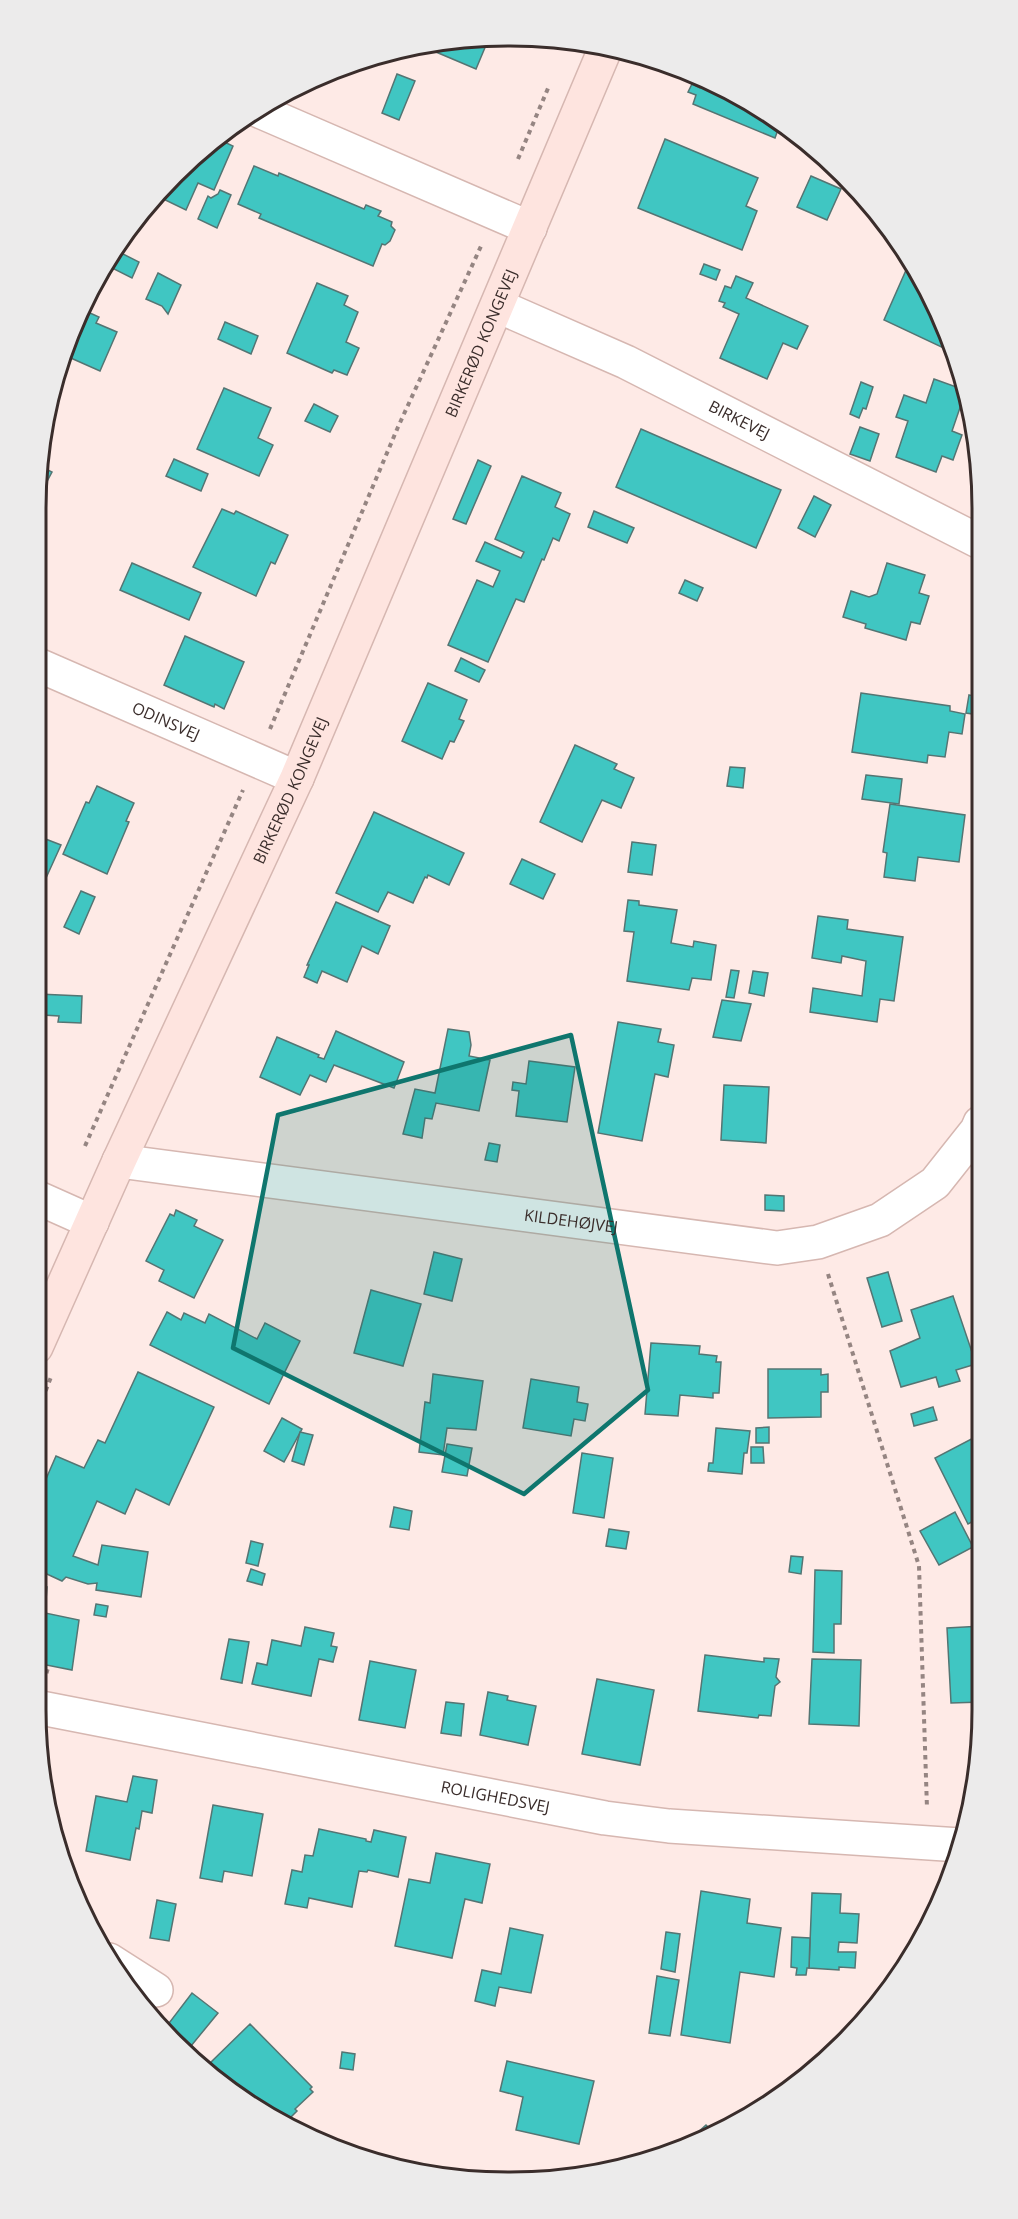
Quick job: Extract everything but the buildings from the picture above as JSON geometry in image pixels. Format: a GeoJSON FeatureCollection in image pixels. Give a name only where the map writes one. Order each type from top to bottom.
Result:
{"type":"FeatureCollection","features":[{"type":"Feature","properties":{"kind":"main road","name":"BIRKERØD KONGEVEJ"},"geometry":{"type":"LineString","coordinates":[[46,1325],[119,1161],[297,778],[602,56]]}},
{"type":"Feature","properties":{"kind":"street"},"geometry":{"type":"LineString","coordinates":[[267,114],[530,228]]}},
{"type":"Feature","properties":{"kind":"street","name":"BIRKEVEJ"},"geometry":{"type":"LineString","coordinates":[[498,306],[626,362],[972,538]]}},
{"type":"Feature","properties":{"kind":"street","name":"ODINSVEJ"},"geometry":{"type":"LineString","coordinates":[[46,668],[297,778]]}},
{"type":"Feature","properties":{"kind":"street","name":"KILDEHØJVEJ"},"geometry":{"type":"LineString","coordinates":[[119,1161],[777,1248],[818,1242],[880,1220],[936,1183],[972,1136]]}},
{"type":"Feature","properties":{"kind":"street"},"geometry":{"type":"LineString","coordinates":[[46,1201],[92,1222]]}},
{"type":"Feature","properties":{"kind":"street","name":"ROLIGHEDSVEJ"},"geometry":{"type":"LineString","coordinates":[[46,1709],[604,1818],[669,1826],[951,1845]]}},
{"type":"Feature","properties":{"kind":"street"},"geometry":{"type":"LineString","coordinates":[[127,1972],[156,1990]]}},
{"type":"Feature","properties":{"kind":"path"},"geometry":{"type":"LineString","coordinates":[[518,161],[552,80]]}},
{"type":"Feature","properties":{"kind":"path"},"geometry":{"type":"LineString","coordinates":[[82,1153],[256,760],[398,427],[496,213]]}},
{"type":"Feature","properties":{"kind":"path"},"geometry":{"type":"LineString","coordinates":[[818,1242],[919,1566],[928,1845]]}},
{"type":"Feature","properties":{"kind":"highlighted area"},"geometry":{"type":"Polygon","coordinates":[[[571,1035],[648,1390],[524,1494],[233,1348],[278,1115],[571,1035]]]}}]}
